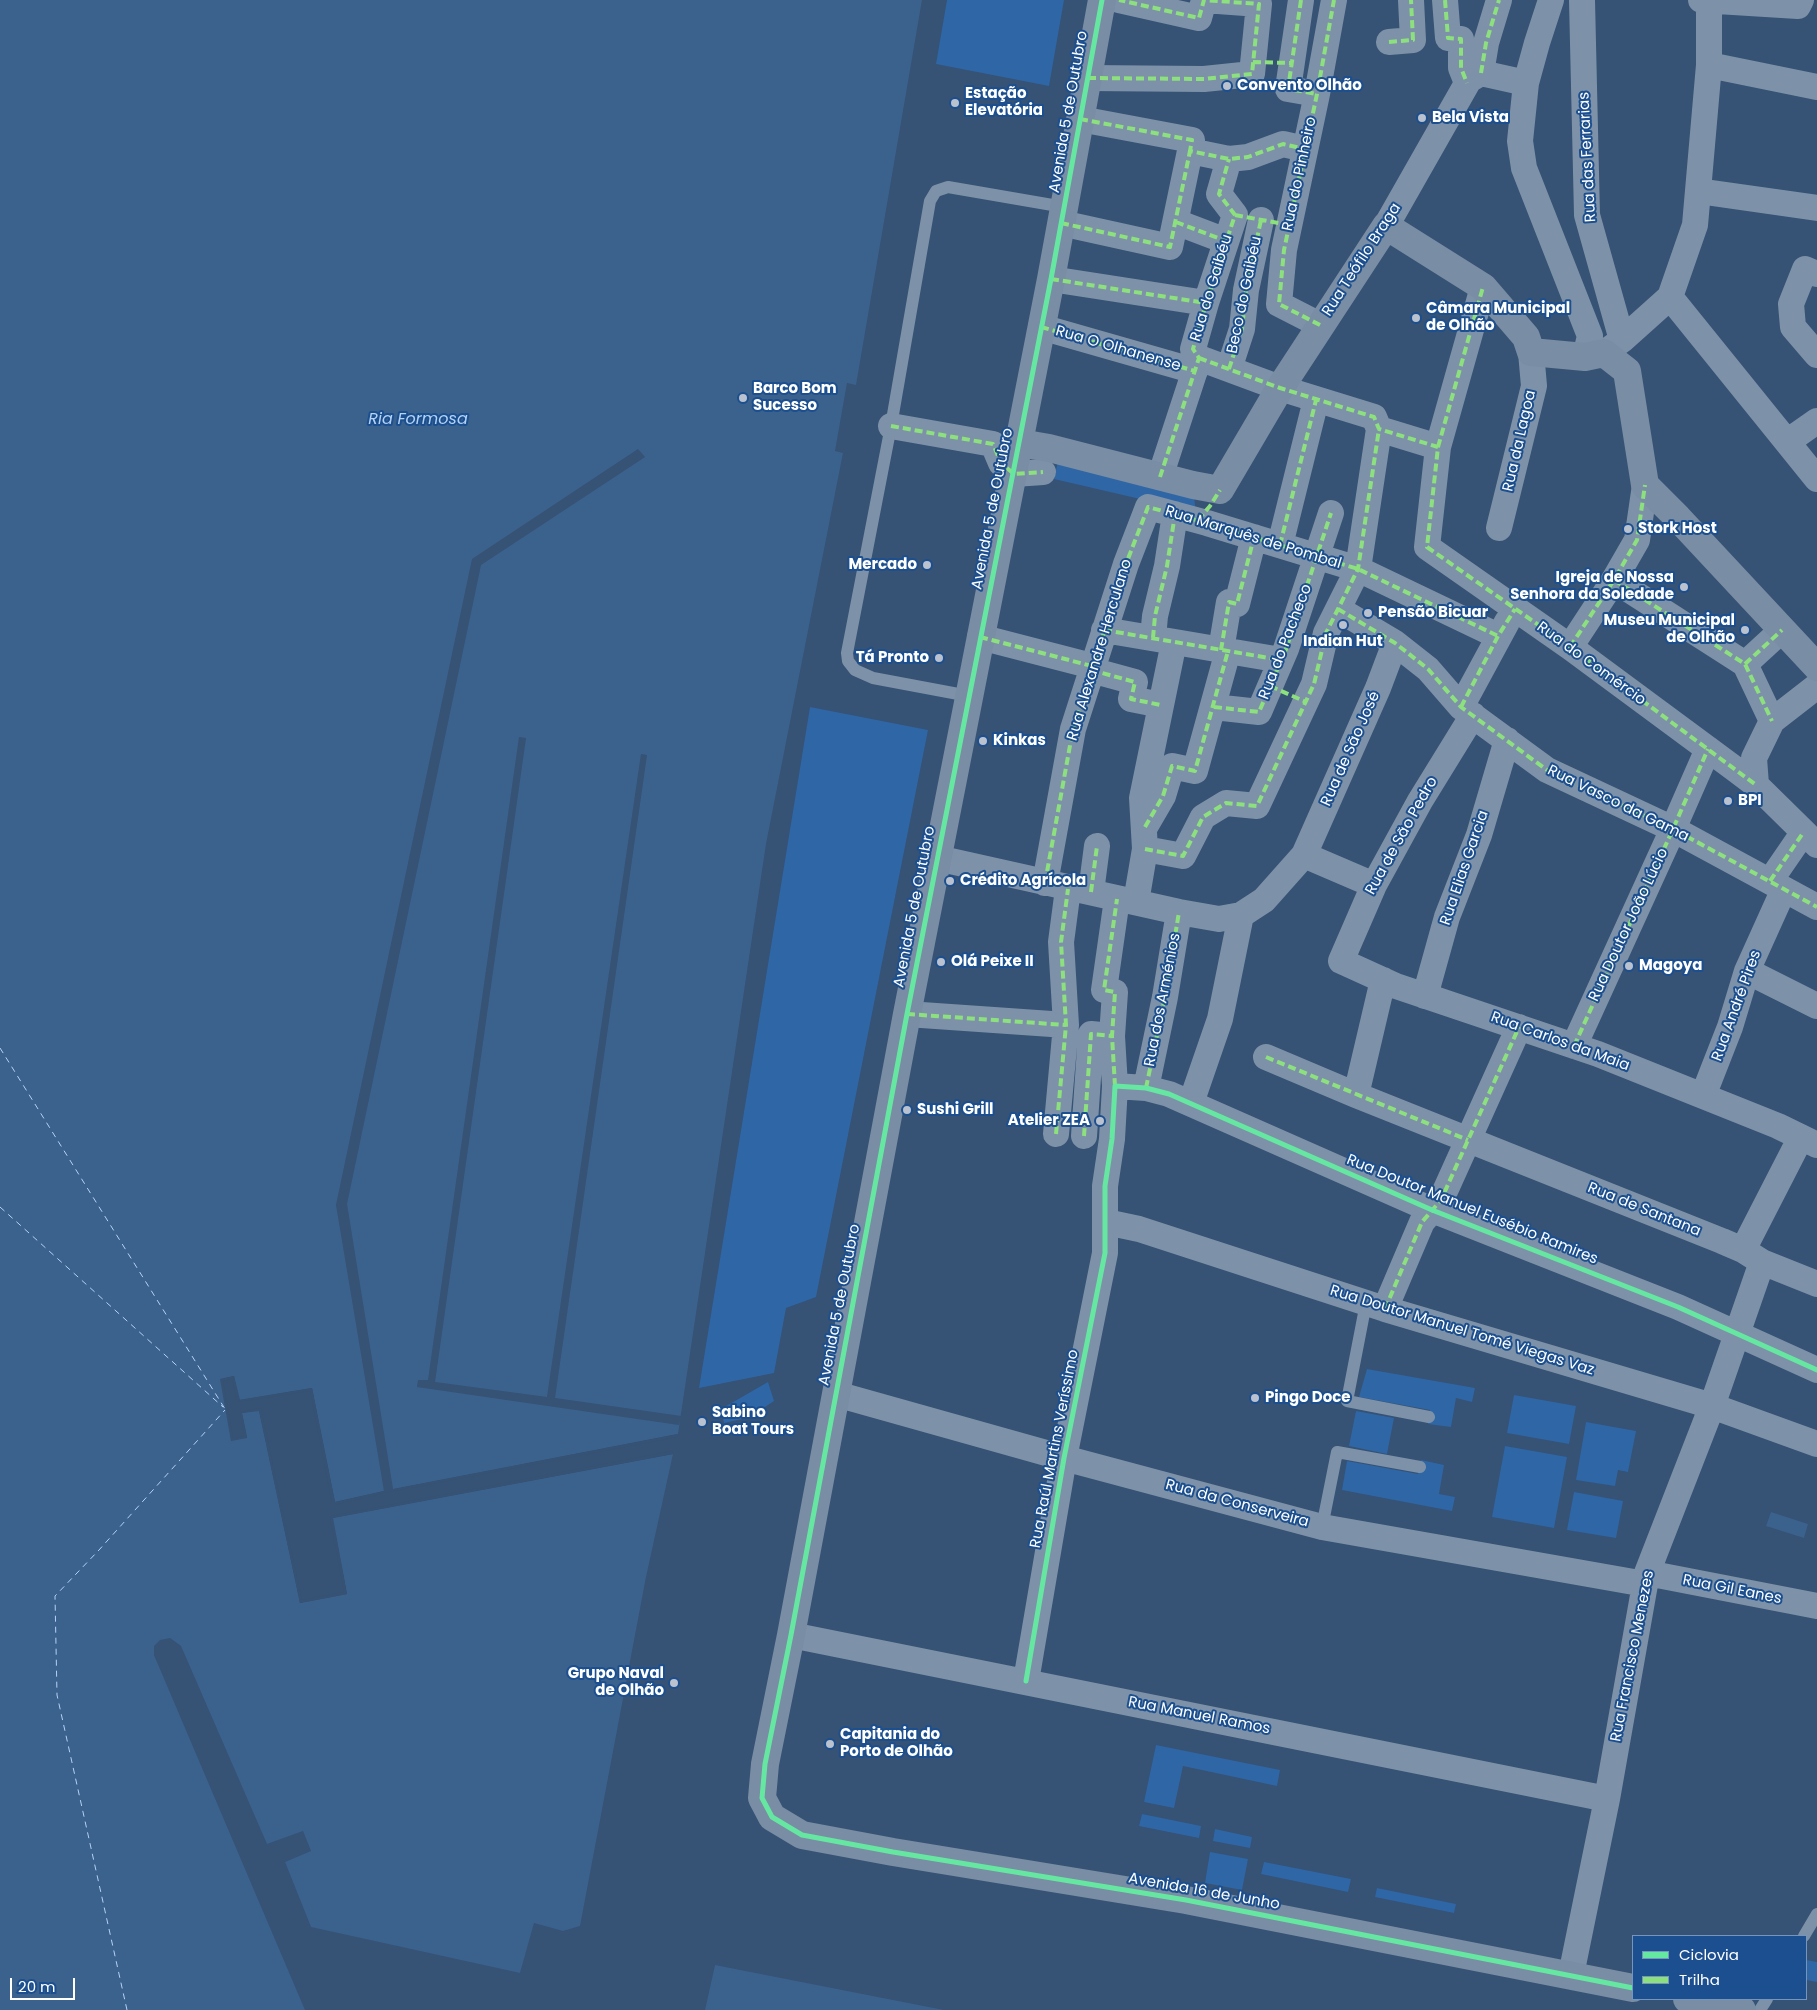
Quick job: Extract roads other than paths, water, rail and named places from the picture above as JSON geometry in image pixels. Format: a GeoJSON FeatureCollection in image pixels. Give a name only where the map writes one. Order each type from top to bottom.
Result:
{"type":"FeatureCollection","features":[{"type":"Feature","properties":{"kind":"main road","name":"Avenida 5 de Outubro"},"geometry":{"type":"LineString","coordinates":[[772,1817],[762,1798],[765,1764],[937,858],[1020,443],[1102,0]]}},
{"type":"Feature","properties":{"kind":"main road"},"geometry":{"type":"LineString","coordinates":[[1386,226],[1483,287],[1526,338],[1531,352],[1604,350],[1627,371],[1645,485],[1817,667]]}},
{"type":"Feature","properties":{"kind":"main road","name":"Rua Teófilo Braga"},"geometry":{"type":"LineString","coordinates":[[1220,490],[1280,388],[1386,226]]}},
{"type":"Feature","properties":{"kind":"main road"},"geometry":{"type":"LineString","coordinates":[[1020,443],[1049,448],[1160,477],[1220,490]]}},
{"type":"Feature","properties":{"kind":"main road","name":"Avenida 16 de Junho"},"geometry":{"type":"LineString","coordinates":[[772,1817],[802,1835],[893,1852],[1186,1900],[1632,1988]]}},
{"type":"Feature","properties":{"kind":"main road"},"geometry":{"type":"LineString","coordinates":[[1692,2000],[1742,2010]]}},
{"type":"Feature","properties":{"kind":"street"},"geometry":{"type":"LineString","coordinates":[[1088,78],[1214,78],[1252,74],[1259,4],[1204,0],[1199,18],[1119,0]]}},
{"type":"Feature","properties":{"kind":"street"},"geometry":{"type":"LineString","coordinates":[[1301,0],[1288,89],[1317,94]]}},
{"type":"Feature","properties":{"kind":"street","name":"Rua do Pinheiro"},"geometry":{"type":"LineString","coordinates":[[1320,325],[1279,304],[1284,250],[1317,94],[1334,0]]}},
{"type":"Feature","properties":{"kind":"street"},"geometry":{"type":"LineString","coordinates":[[1389,42],[1414,40],[1411,0]]}},
{"type":"Feature","properties":{"kind":"street"},"geometry":{"type":"LineString","coordinates":[[1445,0],[1448,38],[1461,39],[1461,68],[1474,78],[1526,83]]}},
{"type":"Feature","properties":{"kind":"street"},"geometry":{"type":"LineString","coordinates":[[1474,78],[1499,0]]}},
{"type":"Feature","properties":{"kind":"street"},"geometry":{"type":"LineString","coordinates":[[1551,0],[1526,83],[1520,141],[1524,168],[1590,336],[1604,350],[1670,297],[1695,225],[1709,65],[1706,0],[1798,6],[1801,0]]}},
{"type":"Feature","properties":{"kind":"street","name":"Rua das Ferrarias"},"geometry":{"type":"LineString","coordinates":[[1582,0],[1588,215],[1604,350]]}},
{"type":"Feature","properties":{"kind":"street"},"geometry":{"type":"LineString","coordinates":[[1253,62],[1291,63]]}},
{"type":"Feature","properties":{"kind":"street"},"geometry":{"type":"LineString","coordinates":[[1709,65],[1817,87]]}},
{"type":"Feature","properties":{"kind":"street","name":"Rua Teófilo Braga"},"geometry":{"type":"LineString","coordinates":[[1386,226],[1474,78]]}},
{"type":"Feature","properties":{"kind":"street"},"geometry":{"type":"LineString","coordinates":[[1080,119],[1192,140],[1173,234]]}},
{"type":"Feature","properties":{"kind":"street"},"geometry":{"type":"LineString","coordinates":[[1190,151],[1229,159],[1248,157],[1282,144],[1305,149]]}},
{"type":"Feature","properties":{"kind":"street","name":"Rua do Gaibéu"},"geometry":{"type":"LineString","coordinates":[[1160,477],[1197,365],[1193,348],[1235,215],[1219,194],[1229,159]]}},
{"type":"Feature","properties":{"kind":"street"},"geometry":{"type":"LineString","coordinates":[[1698,191],[1817,208]]}},
{"type":"Feature","properties":{"kind":"street"},"geometry":{"type":"LineString","coordinates":[[1063,215],[1226,241]]}},
{"type":"Feature","properties":{"kind":"street"},"geometry":{"type":"LineString","coordinates":[[1235,215],[1289,226]]}},
{"type":"Feature","properties":{"kind":"street","name":"Beco do Gaibéu"},"geometry":{"type":"LineString","coordinates":[[1229,369],[1242,329],[1246,290],[1261,220]]}},
{"type":"Feature","properties":{"kind":"street"},"geometry":{"type":"LineString","coordinates":[[1817,274],[1805,269],[1791,304],[1793,327],[1817,355]]}},
{"type":"Feature","properties":{"kind":"street"},"geometry":{"type":"LineString","coordinates":[[1051,280],[1206,303]]}},
{"type":"Feature","properties":{"kind":"street"},"geometry":{"type":"LineString","coordinates":[[1379,429],[1438,446],[1483,287]]}},
{"type":"Feature","properties":{"kind":"street"},"geometry":{"type":"LineString","coordinates":[[1670,297],[1817,479]]}},
{"type":"Feature","properties":{"kind":"street","name":"Rua O Olhanense"},"geometry":{"type":"LineString","coordinates":[[1041,327],[1197,365],[1229,369],[1280,388]]}},
{"type":"Feature","properties":{"kind":"street","name":"Rua da Lagoa"},"geometry":{"type":"LineString","coordinates":[[1499,528],[1534,386],[1531,352]]}},
{"type":"Feature","properties":{"kind":"street"},"geometry":{"type":"LineString","coordinates":[[1145,838],[1183,856],[1203,817],[1226,803],[1257,806],[1314,684],[1326,633],[1358,569],[1379,429],[1374,417],[1280,388]]}},
{"type":"Feature","properties":{"kind":"street"},"geometry":{"type":"LineString","coordinates":[[1280,545],[1316,400]]}},
{"type":"Feature","properties":{"kind":"street"},"geometry":{"type":"LineString","coordinates":[[1787,442],[1817,421]]}},
{"type":"Feature","properties":{"kind":"street"},"geometry":{"type":"LineString","coordinates":[[891,426],[993,444],[1001,463],[1014,474],[1043,472]]}},
{"type":"Feature","properties":{"kind":"street","name":"Rua do Comércio"},"geometry":{"type":"LineString","coordinates":[[1438,446],[1426,547],[1570,647],[1708,749],[1756,786],[1810,839]]}},
{"type":"Feature","properties":{"kind":"street"},"geometry":{"type":"LineString","coordinates":[[1570,647],[1614,580],[1637,540],[1645,485]]}},
{"type":"Feature","properties":{"kind":"street"},"geometry":{"type":"LineString","coordinates":[[1145,838],[1142,798],[1161,705],[1164,640],[1156,616],[1168,558],[1187,517],[1210,506],[1220,490]]}},
{"type":"Feature","properties":{"kind":"street","name":"Rua Marquês de Pombal"},"geometry":{"type":"LineString","coordinates":[[1148,507],[1358,569],[1498,636]]}},
{"type":"Feature","properties":{"kind":"street","name":"Rua Alexandre Herculano"},"geometry":{"type":"LineString","coordinates":[[1068,888],[1073,729],[1091,668],[1126,564],[1148,507]]}},
{"type":"Feature","properties":{"kind":"street","name":"Rua do Pacheco"},"geometry":{"type":"LineString","coordinates":[[1214,707],[1259,712],[1281,660],[1331,513]]}},
{"type":"Feature","properties":{"kind":"street"},"geometry":{"type":"LineString","coordinates":[[1126,900],[1145,838],[1163,796],[1172,766],[1195,771],[1214,707],[1224,650],[1229,602],[1237,604],[1254,537]]}},
{"type":"Feature","properties":{"kind":"street"},"geometry":{"type":"LineString","coordinates":[[1614,580],[1745,664],[1772,721]]}},
{"type":"Feature","properties":{"kind":"street","name":"Rua Vasco da Gama"},"geometry":{"type":"LineString","coordinates":[[1338,609],[1395,643],[1428,669],[1467,711],[1547,770],[1673,829],[1817,907]]}},
{"type":"Feature","properties":{"kind":"street","name":"Rua de São Pedro"},"geometry":{"type":"LineString","coordinates":[[1341,961],[1374,885],[1467,711],[1498,636],[1515,609]]}},
{"type":"Feature","properties":{"kind":"street"},"geometry":{"type":"LineString","coordinates":[[1104,630],[1281,660]]}},
{"type":"Feature","properties":{"kind":"street"},"geometry":{"type":"LineString","coordinates":[[1745,664],[1782,630]]}},
{"type":"Feature","properties":{"kind":"street"},"geometry":{"type":"LineString","coordinates":[[980,638],[1135,682],[1132,699],[1161,705]]}},
{"type":"Feature","properties":{"kind":"street","name":"Rua de São José"},"geometry":{"type":"LineString","coordinates":[[1241,915],[1264,900],[1304,855],[1378,688],[1395,643]]}},
{"type":"Feature","properties":{"kind":"street"},"geometry":{"type":"LineString","coordinates":[[1270,686],[1306,702]]}},
{"type":"Feature","properties":{"kind":"street"},"geometry":{"type":"LineString","coordinates":[[1756,786],[1754,758],[1772,721],[1817,686]]}},
{"type":"Feature","properties":{"kind":"street","name":"Rua Elias Garcia"},"geometry":{"type":"LineString","coordinates":[[1425,996],[1447,917],[1479,835],[1507,740]]}},
{"type":"Feature","properties":{"kind":"street","name":"Rua Doutor João Lúcio"},"geometry":{"type":"LineString","coordinates":[[1574,1046],[1708,749]]}},
{"type":"Feature","properties":{"kind":"street","name":"Rua André Pires"},"geometry":{"type":"LineString","coordinates":[[1703,1096],[1730,1027],[1746,971],[1777,885],[1810,839]]}},
{"type":"Feature","properties":{"kind":"street"},"geometry":{"type":"LineString","coordinates":[[1056,1134],[1066,1025],[1061,942],[1068,888],[1097,846]]}},
{"type":"Feature","properties":{"kind":"street"},"geometry":{"type":"LineString","coordinates":[[1304,855],[1374,885]]}},
{"type":"Feature","properties":{"kind":"street"},"geometry":{"type":"LineString","coordinates":[[937,858],[1179,912],[1219,919],[1241,915],[1220,1019],[1191,1103]]}},
{"type":"Feature","properties":{"kind":"street","name":"Rua Raúl Martins Veríssimo"},"geometry":{"type":"LineString","coordinates":[[1026,1681],[1064,1458],[1105,1253],[1105,1186],[1112,1139],[1115,1086],[1112,1036],[1115,992],[1104,990],[1126,900]]}},
{"type":"Feature","properties":{"kind":"street","name":"Rua dos Arménios"},"geometry":{"type":"LineString","coordinates":[[1146,1088],[1165,997],[1179,912]]}},
{"type":"Feature","properties":{"kind":"street","name":"Rua Carlos da Maia"},"geometry":{"type":"LineString","coordinates":[[1341,961],[1425,996],[1574,1046],[1799,1136]]}},
{"type":"Feature","properties":{"kind":"street"},"geometry":{"type":"LineString","coordinates":[[1746,971],[1817,1006]]}},
{"type":"Feature","properties":{"kind":"street"},"geometry":{"type":"LineString","coordinates":[[1356,1095],[1383,980]]}},
{"type":"Feature","properties":{"kind":"street"},"geometry":{"type":"LineString","coordinates":[[907,1014],[1066,1025]]}},
{"type":"Feature","properties":{"kind":"street"},"geometry":{"type":"LineString","coordinates":[[1376,1306],[1422,1222],[1441,1200],[1519,1027]]}},
{"type":"Feature","properties":{"kind":"street"},"geometry":{"type":"LineString","coordinates":[[1084,1136],[1091,1034],[1112,1036]]}},
{"type":"Feature","properties":{"kind":"street","name":"Rua de Santana"},"geometry":{"type":"LineString","coordinates":[[1266,1057],[1753,1256],[1815,1277]]}},
{"type":"Feature","properties":{"kind":"street","name":"Rua Doutor Manuel Eusébio Ramires"},"geometry":{"type":"LineString","coordinates":[[1115,1086],[1146,1088],[1169,1094],[1432,1210],[1678,1307],[1817,1370]]}},
{"type":"Feature","properties":{"kind":"street","name":"Rua Francisco Menezes"},"geometry":{"type":"LineString","coordinates":[[1571,1975],[1607,1799],[1646,1579],[1712,1406],[1736,1334],[1753,1256],[1799,1136]]}},
{"type":"Feature","properties":{"kind":"street","name":"Rua Doutor Manuel Tomé Viegas Vaz"},"geometry":{"type":"LineString","coordinates":[[1106,1222],[1139,1230],[1376,1306],[1712,1406],[1817,1444]]}},
{"type":"Feature","properties":{"kind":"street","name":"Rua da Conserveira"},"geometry":{"type":"LineString","coordinates":[[836,1394],[1064,1458],[1322,1527],[1646,1579]]}},
{"type":"Feature","properties":{"kind":"street","name":"Rua Gil Eanes"},"geometry":{"type":"LineString","coordinates":[[1646,1579],[1817,1606]]}},
{"type":"Feature","properties":{"kind":"street","name":"Rua Manuel Ramos"},"geometry":{"type":"LineString","coordinates":[[791,1635],[1607,1799]]}},
{"type":"Feature","properties":{"kind":"lane"},"geometry":{"type":"LineString","coordinates":[[969,696],[872,678],[855,670],[848,661],[848,646],[891,426],[930,202],[936,191],[948,187],[1063,215]]}},
{"type":"Feature","properties":{"kind":"lane"},"geometry":{"type":"LineString","coordinates":[[1376,1306],[1347,1401],[1429,1417]]}},
{"type":"Feature","properties":{"kind":"lane"},"geometry":{"type":"LineString","coordinates":[[1322,1527],[1337,1452],[1420,1467]]}},
{"type":"Feature","properties":{"kind":"lane"},"geometry":{"type":"LineString","coordinates":[[1805,1935],[1817,1914]]}},
{"type":"Feature","properties":{"kind":"water","name":"Ria Formosa"},"geometry":{"type":"Polygon","coordinates":[[[0,0],[922,0],[856,385],[847,383],[835,451],[843,453],[766,844],[678,1434],[335,1502],[312,1388],[239,1400],[234,1376],[221,1379],[232,1440],[247,1437],[242,1413],[259,1410],[300,1603],[347,1594],[332,1518],[673,1454],[646,1577],[580,1926],[563,1931],[534,1923],[520,1973],[311,1927],[285,1862],[311,1851],[303,1831],[267,1844],[181,1646],[170,1638],[160,1640],[154,1646],[154,1655],[305,2010],[0,2010],[0,0]]]}},
{"type":"Feature","properties":{"kind":"water"},"geometry":{"type":"Polygon","coordinates":[[[1771,1512],[1808,1524],[1804,1538],[1766,1526],[1771,1512]]]}},
{"type":"Feature","properties":{"kind":"water"},"geometry":{"type":"Polygon","coordinates":[[[715,1965],[944,2010],[705,2010],[715,1965]]]}},
{"type":"Feature","properties":{"kind":"place","name":"Convento Olhão"},"geometry":{"type":"Point","coordinates":[1227,86]}},
{"type":"Feature","properties":{"kind":"place","name":"Estação Elevatória"},"geometry":{"type":"Point","coordinates":[955,103]}},
{"type":"Feature","properties":{"kind":"place","name":"Bela Vista"},"geometry":{"type":"Point","coordinates":[1422,118]}},
{"type":"Feature","properties":{"kind":"place","name":"Câmara Municipal de Olhão"},"geometry":{"type":"Point","coordinates":[1416,318]}},
{"type":"Feature","properties":{"kind":"place","name":"Barco Bom Sucesso"},"geometry":{"type":"Point","coordinates":[743,398]}},
{"type":"Feature","properties":{"kind":"place","name":"Stork Host"},"geometry":{"type":"Point","coordinates":[1628,529]}},
{"type":"Feature","properties":{"kind":"place","name":"Mercado"},"geometry":{"type":"Point","coordinates":[927,565]}},
{"type":"Feature","properties":{"kind":"place","name":"Igreja de Nossa Senhora da Soledade"},"geometry":{"type":"Point","coordinates":[1684,587]}},
{"type":"Feature","properties":{"kind":"place","name":"Pensão Bicuar"},"geometry":{"type":"Point","coordinates":[1368,613]}},
{"type":"Feature","properties":{"kind":"place","name":"Indian Hut"},"geometry":{"type":"Point","coordinates":[1343,625]}},
{"type":"Feature","properties":{"kind":"place","name":"Museu Municipal de Olhão"},"geometry":{"type":"Point","coordinates":[1745,630]}},
{"type":"Feature","properties":{"kind":"place","name":"Tá Pronto"},"geometry":{"type":"Point","coordinates":[939,658]}},
{"type":"Feature","properties":{"kind":"place","name":"Kinkas"},"geometry":{"type":"Point","coordinates":[983,741]}},
{"type":"Feature","properties":{"kind":"place","name":"BPI"},"geometry":{"type":"Point","coordinates":[1728,801]}},
{"type":"Feature","properties":{"kind":"place","name":"Crédito Agrícola"},"geometry":{"type":"Point","coordinates":[950,881]}},
{"type":"Feature","properties":{"kind":"place","name":"Olá Peixe II"},"geometry":{"type":"Point","coordinates":[941,962]}},
{"type":"Feature","properties":{"kind":"place","name":"Magoya"},"geometry":{"type":"Point","coordinates":[1629,966]}},
{"type":"Feature","properties":{"kind":"place","name":"Sushi Grill"},"geometry":{"type":"Point","coordinates":[907,1110]}},
{"type":"Feature","properties":{"kind":"place","name":"Atelier ZEA"},"geometry":{"type":"Point","coordinates":[1100,1121]}},
{"type":"Feature","properties":{"kind":"place","name":"Pingo Doce"},"geometry":{"type":"Point","coordinates":[1255,1398]}},
{"type":"Feature","properties":{"kind":"place","name":"Sabino Boat Tours"},"geometry":{"type":"Point","coordinates":[702,1422]}},
{"type":"Feature","properties":{"kind":"place","name":"Grupo Naval de Olhão"},"geometry":{"type":"Point","coordinates":[674,1683]}},
{"type":"Feature","properties":{"kind":"place","name":"Capitania do Porto de Olhão"},"geometry":{"type":"Point","coordinates":[830,1744]}}]}
